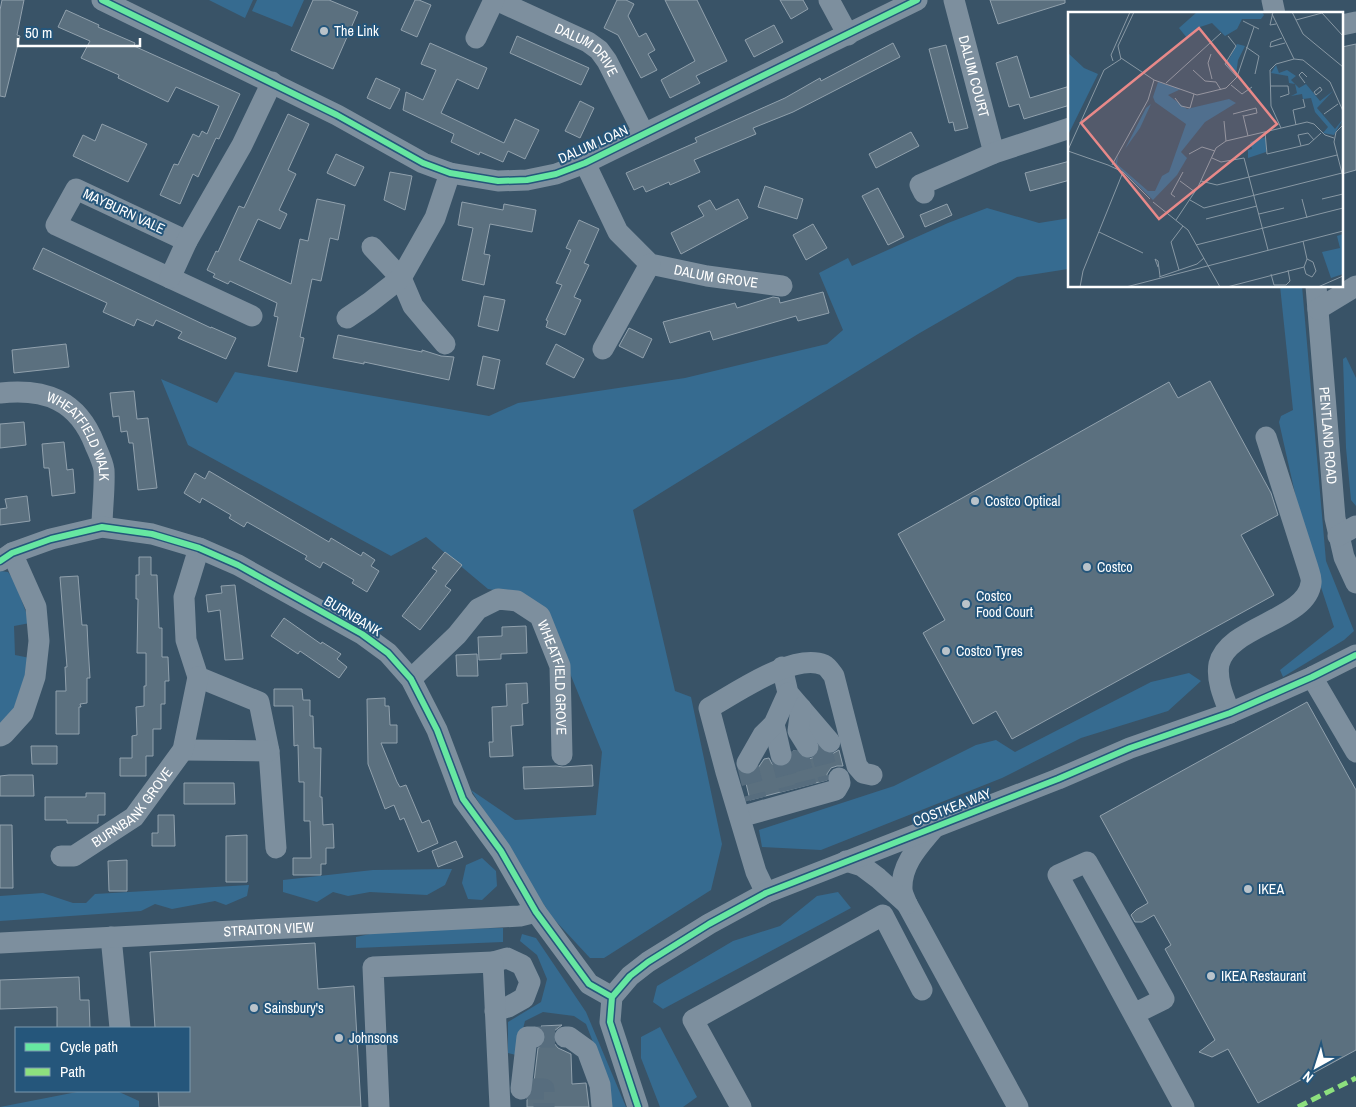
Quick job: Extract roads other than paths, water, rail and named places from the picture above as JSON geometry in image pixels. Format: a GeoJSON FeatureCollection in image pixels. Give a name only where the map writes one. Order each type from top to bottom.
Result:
{"type":"FeatureCollection","features":[{"type":"Feature","properties":{"kind":"street","name":"DALUM LOAN"},"geometry":{"type":"LineString","coordinates":[[102,0],[130,6],[377,136],[424,163],[450,173],[498,181],[527,180],[556,174],[584,163],[917,0]]}},
{"type":"Feature","properties":{"kind":"street"},"geometry":{"type":"LineString","coordinates":[[476,38],[495,0]]}},
{"type":"Feature","properties":{"kind":"street","name":"DALUM DRIVE"},"geometry":{"type":"LineString","coordinates":[[495,0],[588,42],[599,50],[607,61],[644,134]]}},
{"type":"Feature","properties":{"kind":"street"},"geometry":{"type":"LineString","coordinates":[[829,0],[848,35]]}},
{"type":"Feature","properties":{"kind":"street","name":"DALUM COURT"},"geometry":{"type":"LineString","coordinates":[[954,0],[994,153]]}},
{"type":"Feature","properties":{"kind":"street"},"geometry":{"type":"LineString","coordinates":[[170,278],[187,241],[242,145],[272,82]]}},
{"type":"Feature","properties":{"kind":"street"},"geometry":{"type":"LineString","coordinates":[[924,192],[920,185],[994,153],[1068,129]]}},
{"type":"Feature","properties":{"kind":"street"},"geometry":{"type":"LineString","coordinates":[[584,163],[618,232],[650,264],[603,349]]}},
{"type":"Feature","properties":{"kind":"street"},"geometry":{"type":"LineString","coordinates":[[347,318],[369,304],[401,278],[435,218],[450,173]]}},
{"type":"Feature","properties":{"kind":"street","name":"MAYBURN VALE"},"geometry":{"type":"LineString","coordinates":[[187,241],[76,189],[56,225],[252,316]]}},
{"type":"Feature","properties":{"kind":"street"},"geometry":{"type":"LineString","coordinates":[[372,247],[401,278],[413,306],[445,344]]}},
{"type":"Feature","properties":{"kind":"street","name":"DALUM GROVE"},"geometry":{"type":"LineString","coordinates":[[650,264],[707,276],[782,286]]}},
{"type":"Feature","properties":{"kind":"street"},"geometry":{"type":"LineString","coordinates":[[1318,309],[1356,286]]}},
{"type":"Feature","properties":{"kind":"street","name":"PENTLAND ROAD"},"geometry":{"type":"LineString","coordinates":[[1316,288],[1335,518],[1347,531],[1344,557],[1356,583]]}},
{"type":"Feature","properties":{"kind":"street","name":"WHEATFIELD WALK"},"geometry":{"type":"LineString","coordinates":[[1,389],[43,394],[61,401],[72,410],[89,431],[104,468],[102,527]]}},
{"type":"Feature","properties":{"kind":"street"},"geometry":{"type":"LineString","coordinates":[[1230,712],[1219,682],[1219,664],[1229,646],[1296,606],[1306,596],[1311,582],[1266,437]]}},
{"type":"Feature","properties":{"kind":"street","name":"BURNBANK"},"geometry":{"type":"LineString","coordinates":[[6,557],[51,539],[102,527],[152,534],[199,548],[238,565],[362,634],[388,653],[411,679],[437,730],[462,799],[501,851],[536,912],[589,984],[612,997]]}},
{"type":"Feature","properties":{"kind":"street","name":"BURNBANK GROVE"},"geometry":{"type":"LineString","coordinates":[[70,861],[134,816],[183,750],[198,677],[186,640],[184,597],[199,548]]}},
{"type":"Feature","properties":{"kind":"street"},"geometry":{"type":"LineString","coordinates":[[0,736],[23,713],[34,677],[39,641],[36,608],[6,557]]}},
{"type":"Feature","properties":{"kind":"street","name":"WHEATFIELD GROVE"},"geometry":{"type":"LineString","coordinates":[[411,679],[456,635],[478,610],[498,599],[518,601],[540,616],[560,666],[562,755]]}},
{"type":"Feature","properties":{"kind":"street","name":"COSTKEA WAY"},"geometry":{"type":"LineString","coordinates":[[612,997],[630,976],[648,962],[709,924],[766,893],[1058,779],[1130,748],[1230,712],[1356,656]]}},
{"type":"Feature","properties":{"kind":"street"},"geometry":{"type":"LineString","coordinates":[[766,893],[756,872],[793,796],[709,708],[782,667],[811,661],[826,665],[834,676],[857,766],[863,773],[872,775]]}},
{"type":"Feature","properties":{"kind":"street","name":"COSTKEA WAY"},"geometry":{"type":"LineString","coordinates":[[1316,675],[1356,665]]}},
{"type":"Feature","properties":{"kind":"street"},"geometry":{"type":"LineString","coordinates":[[782,667],[795,701],[786,745],[795,701]]}},
{"type":"Feature","properties":{"kind":"street"},"geometry":{"type":"LineString","coordinates":[[1316,675],[1356,752]]}},
{"type":"Feature","properties":{"kind":"street"},"geometry":{"type":"LineString","coordinates":[[198,677],[259,702],[269,751],[276,848]]}},
{"type":"Feature","properties":{"kind":"street"},"geometry":{"type":"LineString","coordinates":[[183,750],[269,751]]}},
{"type":"Feature","properties":{"kind":"street"},"geometry":{"type":"LineString","coordinates":[[901,898],[905,869],[914,852],[935,827]]}},
{"type":"Feature","properties":{"kind":"street"},"geometry":{"type":"LineString","coordinates":[[904,839],[894,858],[892,872],[901,898],[1018,1107]]}},
{"type":"Feature","properties":{"kind":"street"},"geometry":{"type":"LineString","coordinates":[[846,861],[862,866],[901,898]]}},
{"type":"Feature","properties":{"kind":"street"},"geometry":{"type":"LineString","coordinates":[[1134,1014],[1164,999],[1087,862],[1058,876],[1184,1107]]}},
{"type":"Feature","properties":{"kind":"street","name":"STRAITON VIEW"},"geometry":{"type":"LineString","coordinates":[[0,943],[520,916],[536,912]]}},
{"type":"Feature","properties":{"kind":"street"},"geometry":{"type":"LineString","coordinates":[[741,1107],[692,1020],[883,915],[922,990]]}},
{"type":"Feature","properties":{"kind":"street"},"geometry":{"type":"LineString","coordinates":[[111,937],[120,1027]]}},
{"type":"Feature","properties":{"kind":"street"},"geometry":{"type":"LineString","coordinates":[[379,1107],[373,968],[493,962],[507,958],[522,965],[530,982],[524,998],[508,1007],[495,1011]]}},
{"type":"Feature","properties":{"kind":"street"},"geometry":{"type":"LineString","coordinates":[[493,962],[499,1098],[524,1089],[527,1037],[534,1037]]}},
{"type":"Feature","properties":{"kind":"street"},"geometry":{"type":"LineString","coordinates":[[612,997],[610,1022],[638,1107]]}},
{"type":"Feature","properties":{"kind":"street"},"geometry":{"type":"LineString","coordinates":[[565,1037],[569,1037],[587,1050],[600,1085],[602,1107]]}},
{"type":"Feature","properties":{"kind":"tunnel"},"geometry":{"type":"LineString","coordinates":[[820,744],[829,780]]}},
{"type":"Feature","properties":{"kind":"tunnel"},"geometry":{"type":"LineString","coordinates":[[797,750],[806,786]]}},
{"type":"Feature","properties":{"kind":"tunnel"},"geometry":{"type":"LineString","coordinates":[[781,755],[790,790]]}},
{"type":"Feature","properties":{"kind":"tunnel"},"geometry":{"type":"LineString","coordinates":[[747,763],[756,799]]}},
{"type":"Feature","properties":{"kind":"tunnel"},"geometry":{"type":"LineString","coordinates":[[534,1037],[565,1037]]}},
{"type":"Feature","properties":{"kind":"tunnel"},"geometry":{"type":"LineString","coordinates":[[526,1089],[544,1089],[544,1107]]}},
{"type":"Feature","properties":{"kind":"place","name":"The Link"},"geometry":{"type":"Point","coordinates":[324,31]}},
{"type":"Feature","properties":{"kind":"place","name":"Costco Optical"},"geometry":{"type":"Point","coordinates":[975,501]}},
{"type":"Feature","properties":{"kind":"place","name":"Costco"},"geometry":{"type":"Point","coordinates":[1087,567]}},
{"type":"Feature","properties":{"kind":"place","name":"Costco Food Court"},"geometry":{"type":"Point","coordinates":[966,604]}},
{"type":"Feature","properties":{"kind":"place","name":"Costco Tyres"},"geometry":{"type":"Point","coordinates":[946,651]}},
{"type":"Feature","properties":{"kind":"place","name":"IKEA"},"geometry":{"type":"Point","coordinates":[1248,889]}},
{"type":"Feature","properties":{"kind":"place","name":"IKEA Restaurant"},"geometry":{"type":"Point","coordinates":[1211,976]}},
{"type":"Feature","properties":{"kind":"place","name":"Sainsbury's"},"geometry":{"type":"Point","coordinates":[254,1008]}},
{"type":"Feature","properties":{"kind":"place","name":"Johnsons"},"geometry":{"type":"Point","coordinates":[339,1038]}}]}
